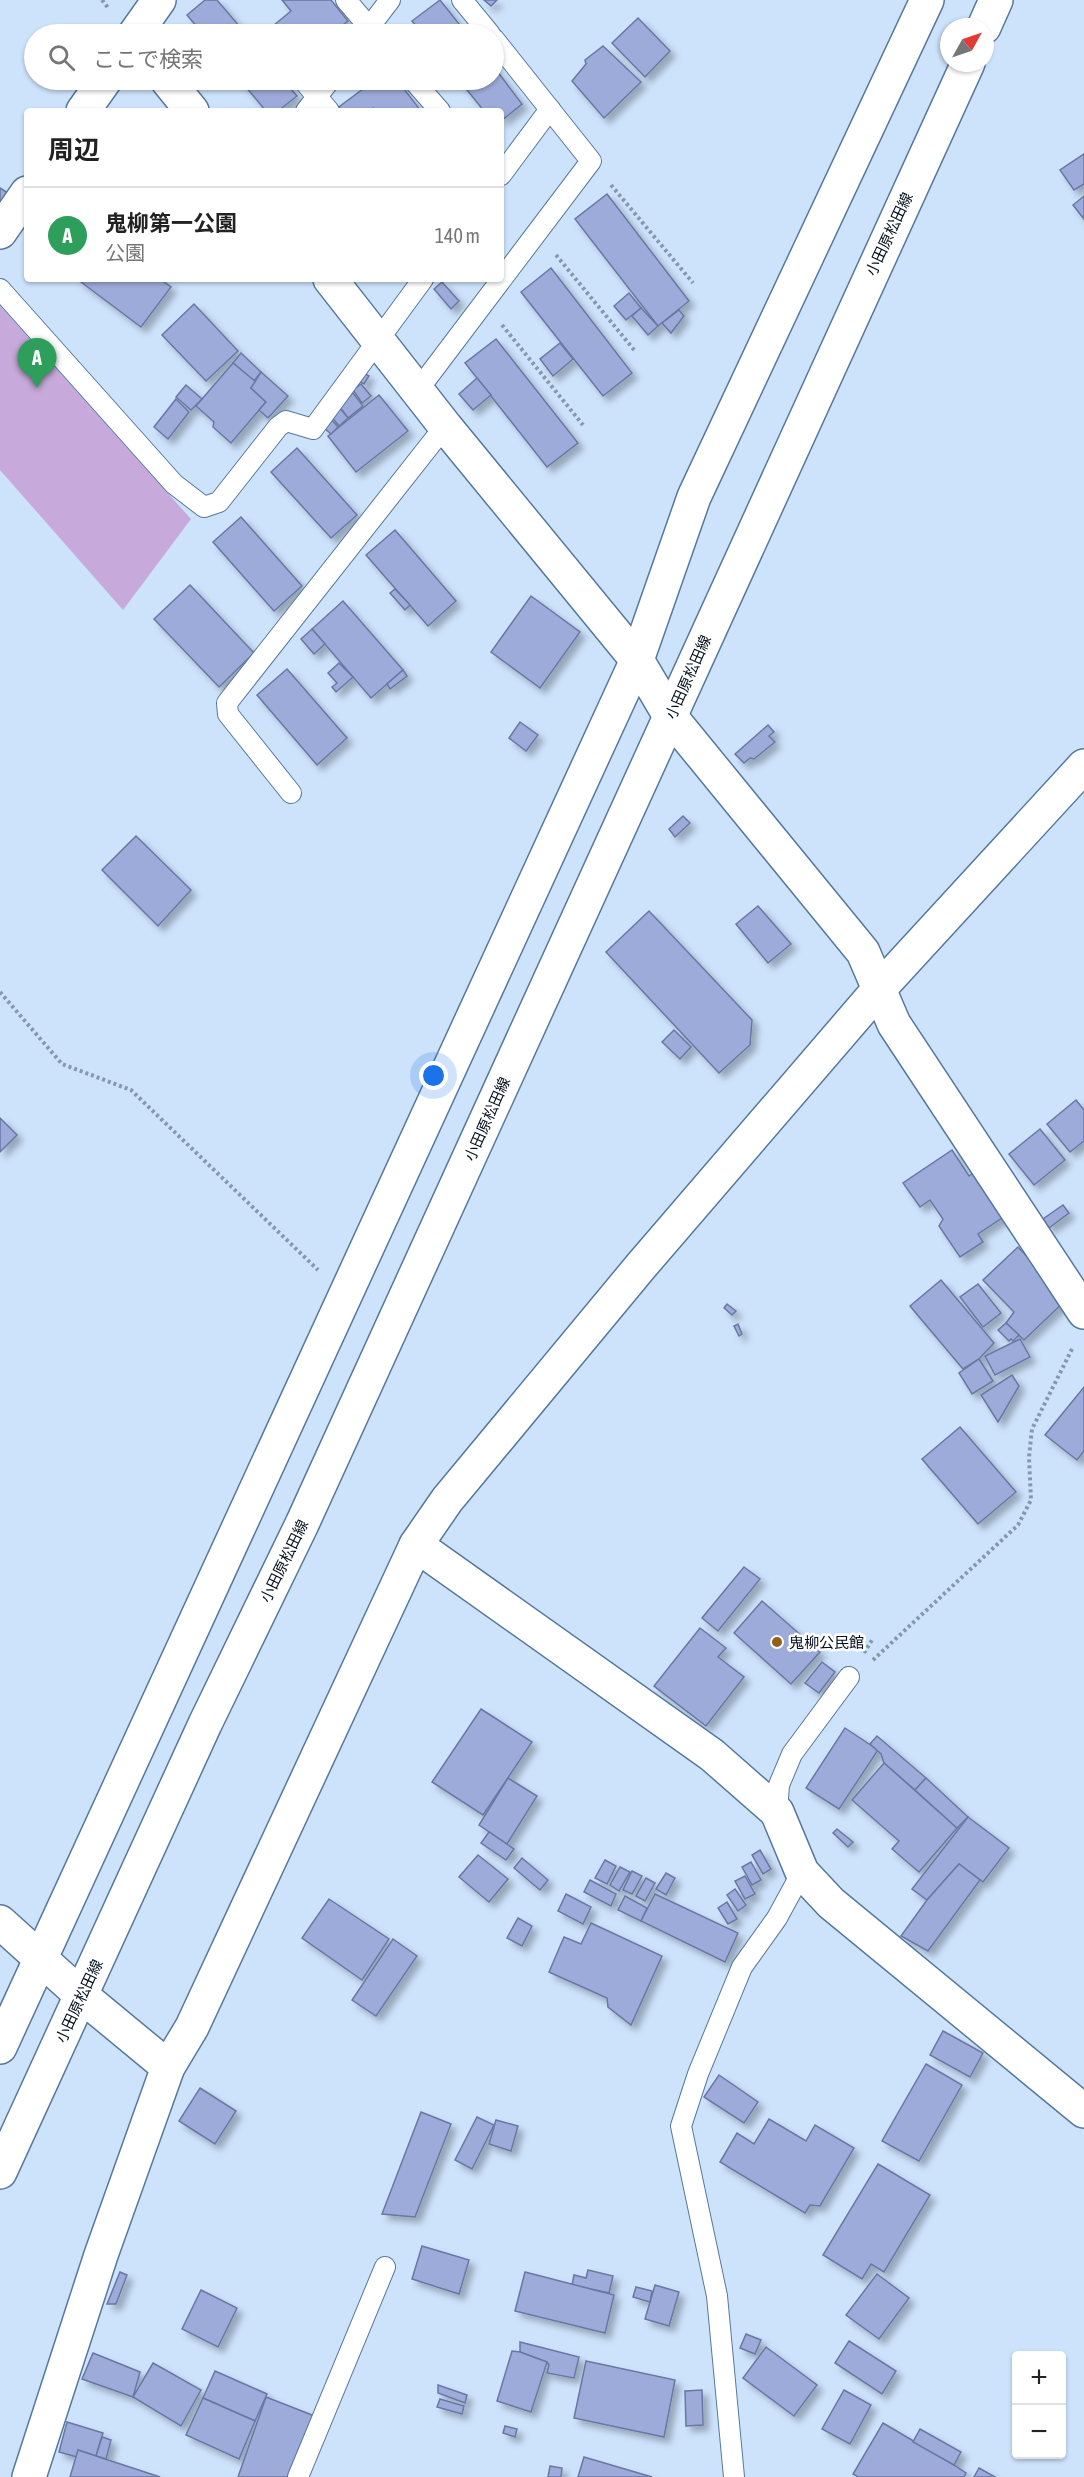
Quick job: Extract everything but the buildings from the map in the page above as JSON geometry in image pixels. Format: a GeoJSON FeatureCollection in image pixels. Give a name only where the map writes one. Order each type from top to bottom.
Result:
{"type":"FeatureCollection","features":[{"type":"Feature","properties":{"kind":"street"},"geometry":{"type":"LineString","coordinates":[[142,24],[159,0]]}},
{"type":"Feature","properties":{"kind":"street"},"geometry":{"type":"LineString","coordinates":[[0,2047],[637,660],[694,497],[927,0]]}},
{"type":"Feature","properties":{"kind":"street"},"geometry":{"type":"LineString","coordinates":[[988,18],[996,0]]}},
{"type":"Feature","properties":{"kind":"street","name":"小田原松田線"},"geometry":{"type":"LineString","coordinates":[[0,2172],[205,1724],[302,1524],[964,72]]}},
{"type":"Feature","properties":{"kind":"street"},"geometry":{"type":"LineString","coordinates":[[85,108],[98,90]]}},
{"type":"Feature","properties":{"kind":"street"},"geometry":{"type":"LineString","coordinates":[[174,90],[189,108]]}},
{"type":"Feature","properties":{"kind":"street"},"geometry":{"type":"LineString","coordinates":[[0,232],[24,197]]}},
{"type":"Feature","properties":{"kind":"street"},"geometry":{"type":"LineString","coordinates":[[332,282],[379,338],[445,426],[637,660],[670,716],[863,952],[894,1024],[1084,1312]]}},
{"type":"Feature","properties":{"kind":"street"},"geometry":{"type":"LineString","coordinates":[[28,2477],[101,2255],[168,2067],[192,2027],[416,1545],[462,1482],[641,1266],[880,988],[1084,766]]}},
{"type":"Feature","properties":{"kind":"street"},"geometry":{"type":"LineString","coordinates":[[416,1545],[712,1755],[777,1812],[802,1872],[831,1904],[1084,2111]]}},
{"type":"Feature","properties":{"kind":"street"},"geometry":{"type":"LineString","coordinates":[[0,1922],[82,1996],[168,2067]]}},
{"type":"Feature","properties":{"kind":"lane"},"geometry":{"type":"LineString","coordinates":[[346,0],[363,24]]}},
{"type":"Feature","properties":{"kind":"lane"},"geometry":{"type":"LineString","coordinates":[[374,24],[390,0]]}},
{"type":"Feature","properties":{"kind":"lane"},"geometry":{"type":"LineString","coordinates":[[462,0],[482,24]]}},
{"type":"Feature","properties":{"kind":"lane"},"geometry":{"type":"LineString","coordinates":[[504,52],[591,161],[504,276]]}},
{"type":"Feature","properties":{"kind":"lane"},"geometry":{"type":"LineString","coordinates":[[308,90],[317,106]]}},
{"type":"Feature","properties":{"kind":"lane"},"geometry":{"type":"LineString","coordinates":[[317,106],[325,90]]}},
{"type":"Feature","properties":{"kind":"lane"},"geometry":{"type":"LineString","coordinates":[[422,90],[437,108]]}},
{"type":"Feature","properties":{"kind":"lane"},"geometry":{"type":"LineString","coordinates":[[504,171],[550,109]]}},
{"type":"Feature","properties":{"kind":"lane"},"geometry":{"type":"LineString","coordinates":[[0,289],[174,484],[204,507],[219,502],[278,427],[286,421],[313,429],[421,282]]}},
{"type":"Feature","properties":{"kind":"lane"},"geometry":{"type":"LineString","coordinates":[[418,390],[500,282]]}},
{"type":"Feature","properties":{"kind":"lane"},"geometry":{"type":"LineString","coordinates":[[291,793],[228,714],[227,703],[445,426]]}},
{"type":"Feature","properties":{"kind":"lane"},"geometry":{"type":"LineString","coordinates":[[777,1812],[779,1785],[792,1754],[849,1677]]}},
{"type":"Feature","properties":{"kind":"lane"},"geometry":{"type":"LineString","coordinates":[[734,2477],[717,2296],[696,2187],[681,2126],[698,2074],[742,1967],[777,1918],[802,1872]]}},
{"type":"Feature","properties":{"kind":"lane"},"geometry":{"type":"LineString","coordinates":[[298,2477],[385,2267]]}},
{"type":"Feature","properties":{"kind":"path"},"geometry":{"type":"LineString","coordinates":[[591,161],[693,283]]}},
{"type":"Feature","properties":{"kind":"path"},"geometry":{"type":"LineString","coordinates":[[537,232],[635,351]]}},
{"type":"Feature","properties":{"kind":"path"},"geometry":{"type":"LineString","coordinates":[[484,303],[583,425]]}},
{"type":"Feature","properties":{"kind":"path"},"geometry":{"type":"LineString","coordinates":[[0,992],[63,1064],[131,1090],[346,1294]]}},
{"type":"Feature","properties":{"kind":"path"},"geometry":{"type":"LineString","coordinates":[[849,1677],[868,1665],[1018,1525],[1030,1500],[1029,1457],[1032,1429],[1074,1346]]}},
{"type":"Feature","properties":{"kind":"shaded area"},"geometry":{"type":"Polygon","coordinates":[[[0,306],[191,519],[123,610],[0,470],[0,306]]]}},
{"type":"Feature","properties":{"kind":"place","name":"鬼柳第一公園"},"geometry":{"type":"Point","coordinates":[37,388]}},
{"type":"Feature","properties":{"kind":"place","name":"鬼柳公民館"},"geometry":{"type":"Point","coordinates":[777,1642]}}]}
